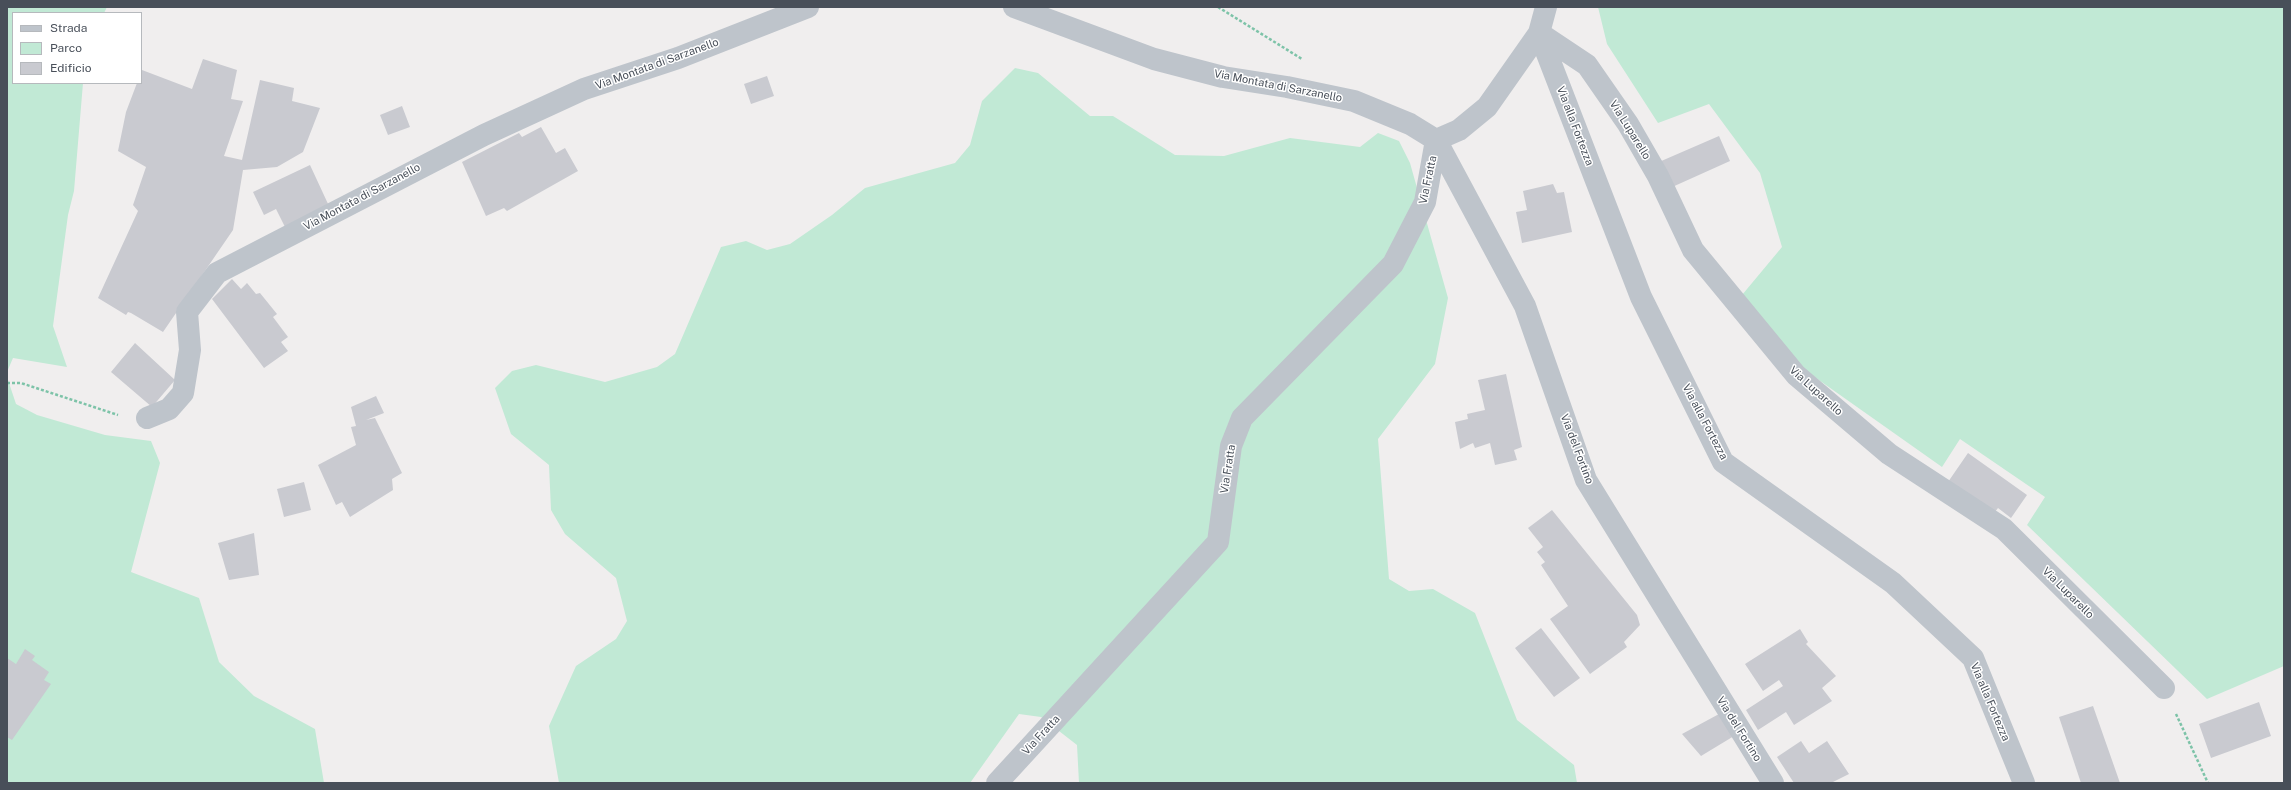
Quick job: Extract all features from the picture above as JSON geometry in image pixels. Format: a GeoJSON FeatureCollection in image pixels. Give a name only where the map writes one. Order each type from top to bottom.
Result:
{"type":"FeatureCollection","features":[{"type":"Feature","properties":{"kind":"street","name":"Via Montata di Sarzanello"},"geometry":{"type":"LineString","coordinates":[[146,418],[169,409],[183,393],[190,350],[187,312],[217,273],[419,167],[498,128],[584,89],[678,58],[808,7]]}},
{"type":"Feature","properties":{"kind":"street","name":"Via Montata di Sarzanello"},"geometry":{"type":"LineString","coordinates":[[1014,7],[1154,58],[1222,77],[1287,87],[1354,101],[1410,124],[1436,140]]}},
{"type":"Feature","properties":{"kind":"street"},"geometry":{"type":"LineString","coordinates":[[1436,140],[1459,130],[1487,107],[1539,33],[1546,7]]}},
{"type":"Feature","properties":{"kind":"street","name":"Via Luparello"},"geometry":{"type":"LineString","coordinates":[[1539,33],[1587,65],[1628,124],[1658,176],[1693,250],[1796,375],[1889,454],[2004,529],[2164,688]]}},
{"type":"Feature","properties":{"kind":"street","name":"Via alla Fortezza"},"geometry":{"type":"LineString","coordinates":[[1539,33],[1641,297],[1724,462],[1893,583],[1973,658],[2024,783]]}},
{"type":"Feature","properties":{"kind":"street","name":"Via Fratta"},"geometry":{"type":"LineString","coordinates":[[997,783],[1218,542],[1231,446],[1242,418],[1393,264],[1425,202],[1436,140]]}},
{"type":"Feature","properties":{"kind":"street","name":"Via del Fortino"},"geometry":{"type":"LineString","coordinates":[[1436,140],[1525,306],[1586,480],[1773,783]]}},
{"type":"Feature","properties":{"kind":"path"},"geometry":{"type":"LineString","coordinates":[[1218,7],[1307,63]]}},
{"type":"Feature","properties":{"kind":"path"},"geometry":{"type":"LineString","coordinates":[[7,383],[21,383],[110,414],[146,418]]}},
{"type":"Feature","properties":{"kind":"path"},"geometry":{"type":"LineString","coordinates":[[2164,688],[2208,783]]}},
{"type":"Feature","properties":{"kind":"green space"},"geometry":{"type":"Polygon","coordinates":[[[7,7],[107,7],[104,12],[12,12],[12,84],[83,84],[74,191],[68,215],[53,326],[67,367],[13,358],[7,372],[7,7]]]}},
{"type":"Feature","properties":{"kind":"green space"},"geometry":{"type":"Polygon","coordinates":[[[1598,7],[2284,7],[2284,666],[2207,699],[2027,525],[2045,497],[1960,439],[1942,467],[1799,366],[1742,295],[1782,247],[1760,173],[1709,104],[1658,123],[1607,44],[1598,7]]]}},
{"type":"Feature","properties":{"kind":"green space"},"geometry":{"type":"Polygon","coordinates":[[[1015,68],[1038,73],[1090,116],[1113,116],[1175,155],[1224,156],[1290,138],[1360,147],[1378,133],[1399,141],[1410,163],[1448,298],[1435,364],[1378,439],[1389,579],[1409,591],[1433,589],[1475,613],[1517,720],[1574,765],[1577,783],[1079,783],[1077,745],[1041,717],[1019,714],[970,783],[559,783],[549,726],[576,666],[616,639],[627,621],[616,578],[565,534],[551,510],[549,465],[511,434],[495,388],[512,371],[536,365],[605,382],[657,367],[675,354],[721,247],[746,241],[767,250],[790,244],[832,215],[865,188],[955,163],[970,145],[982,101],[1015,68]]]}},
{"type":"Feature","properties":{"kind":"green space"},"geometry":{"type":"Polygon","coordinates":[[[7,377],[16,404],[37,415],[105,435],[151,441],[160,463],[131,572],[199,598],[219,662],[254,696],[315,729],[324,783],[7,783],[7,377]]]}},
{"type":"Feature","properties":{"kind":"building"},"geometry":{"type":"Polygon","coordinates":[[[203,59],[237,70],[231,99],[243,101],[224,156],[242,160],[260,80],[294,88],[292,101],[320,108],[303,152],[277,167],[243,170],[233,230],[163,332],[131,313],[128,312],[126,315],[98,298],[138,211],[133,205],[146,167],[118,151],[126,112],[137,84],[142,84],[142,70],[192,89],[203,59]]]}},
{"type":"Feature","properties":{"kind":"building"},"geometry":{"type":"Polygon","coordinates":[[[767,76],[774,96],[751,104],[744,84],[767,76]]]}},
{"type":"Feature","properties":{"kind":"building"},"geometry":{"type":"Polygon","coordinates":[[[402,106],[410,127],[388,135],[380,115],[402,106]]]}},
{"type":"Feature","properties":{"kind":"building"},"geometry":{"type":"Polygon","coordinates":[[[541,127],[556,153],[565,148],[578,171],[507,211],[504,208],[486,216],[462,162],[519,133],[522,137],[541,127]]]}},
{"type":"Feature","properties":{"kind":"building"},"geometry":{"type":"Polygon","coordinates":[[[1719,136],[1730,161],[1670,188],[1659,162],[1719,136]]]}},
{"type":"Feature","properties":{"kind":"building"},"geometry":{"type":"Polygon","coordinates":[[[310,165],[329,206],[285,227],[276,209],[264,215],[253,192],[310,165]]]}},
{"type":"Feature","properties":{"kind":"building"},"geometry":{"type":"Polygon","coordinates":[[[1553,184],[1557,193],[1564,192],[1572,232],[1522,243],[1516,212],[1527,210],[1523,191],[1553,184]]]}},
{"type":"Feature","properties":{"kind":"building"},"geometry":{"type":"Polygon","coordinates":[[[232,279],[241,289],[247,283],[256,294],[260,293],[277,314],[273,317],[288,337],[281,342],[288,351],[264,368],[212,299],[232,279]]]}},
{"type":"Feature","properties":{"kind":"building"},"geometry":{"type":"Polygon","coordinates":[[[135,343],[175,380],[152,407],[111,372],[135,343]]]}},
{"type":"Feature","properties":{"kind":"building"},"geometry":{"type":"Polygon","coordinates":[[[1506,374],[1522,447],[1514,450],[1517,460],[1495,465],[1490,443],[1475,448],[1473,443],[1460,449],[1455,422],[1468,419],[1467,414],[1485,410],[1478,380],[1506,374]]]}},
{"type":"Feature","properties":{"kind":"building"},"geometry":{"type":"Polygon","coordinates":[[[376,396],[384,413],[366,420],[375,418],[402,473],[392,479],[393,490],[350,517],[342,502],[336,505],[318,465],[356,445],[351,427],[356,426],[351,407],[376,396]]]}},
{"type":"Feature","properties":{"kind":"building"},"geometry":{"type":"Polygon","coordinates":[[[1968,453],[2027,495],[2011,518],[1998,508],[1991,517],[1948,482],[1968,453]]]}},
{"type":"Feature","properties":{"kind":"building"},"geometry":{"type":"Polygon","coordinates":[[[304,482],[311,510],[284,517],[277,489],[304,482]]]}},
{"type":"Feature","properties":{"kind":"building"},"geometry":{"type":"Polygon","coordinates":[[[1552,510],[1637,615],[1640,625],[1624,642],[1627,647],[1590,674],[1550,619],[1568,606],[1541,565],[1545,562],[1537,552],[1543,547],[1528,528],[1552,510]]]}},
{"type":"Feature","properties":{"kind":"building"},"geometry":{"type":"Polygon","coordinates":[[[254,533],[259,575],[229,580],[218,543],[254,533]]]}},
{"type":"Feature","properties":{"kind":"building"},"geometry":{"type":"Polygon","coordinates":[[[1541,628],[1580,678],[1554,697],[1515,648],[1541,628]]]}},
{"type":"Feature","properties":{"kind":"building"},"geometry":{"type":"Polygon","coordinates":[[[1800,629],[1808,642],[1806,644],[1836,676],[1822,688],[1832,701],[1794,725],[1786,712],[1758,730],[1746,710],[1783,686],[1779,680],[1763,691],[1745,664],[1800,629]]]}},
{"type":"Feature","properties":{"kind":"building"},"geometry":{"type":"Polygon","coordinates":[[[25,649],[35,656],[32,660],[49,672],[44,680],[51,684],[12,740],[7,737],[7,658],[16,664],[25,649]]]}},
{"type":"Feature","properties":{"kind":"building"},"geometry":{"type":"Polygon","coordinates":[[[2259,702],[2271,736],[2211,758],[2199,724],[2259,702]]]}},
{"type":"Feature","properties":{"kind":"building"},"geometry":{"type":"Polygon","coordinates":[[[2093,706],[2120,783],[2081,783],[2059,717],[2093,706]]]}},
{"type":"Feature","properties":{"kind":"building"},"geometry":{"type":"Polygon","coordinates":[[[1719,714],[1734,736],[1701,756],[1682,734],[1719,714]]]}},
{"type":"Feature","properties":{"kind":"building"},"geometry":{"type":"Polygon","coordinates":[[[1801,741],[1809,753],[1827,741],[1849,774],[1831,783],[1794,783],[1777,757],[1801,741]]]}}]}
